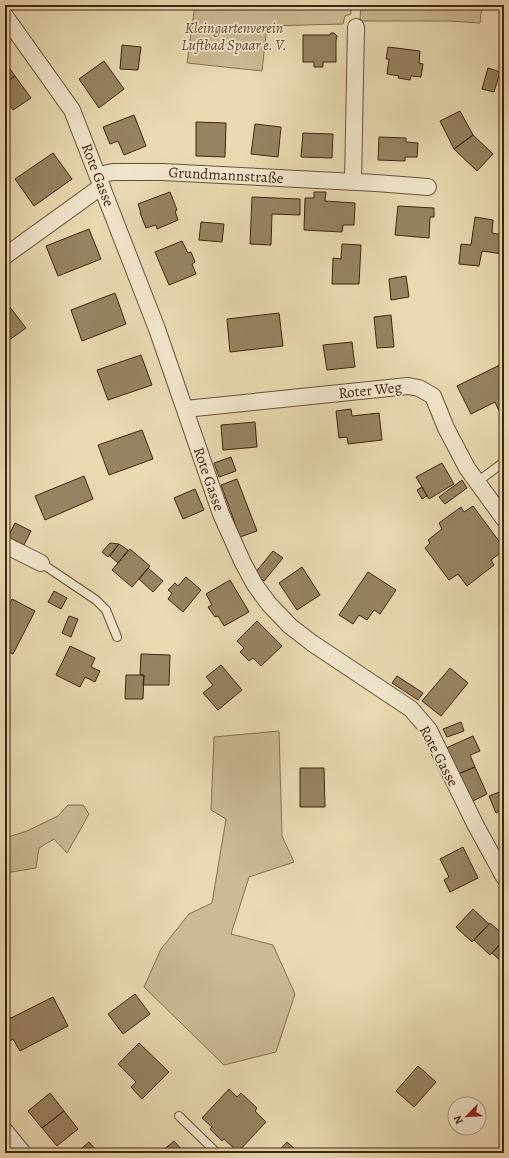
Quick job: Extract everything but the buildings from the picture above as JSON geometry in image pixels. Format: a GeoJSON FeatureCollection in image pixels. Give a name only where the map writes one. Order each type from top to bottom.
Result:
{"type":"FeatureCollection","features":[{"type":"Feature","properties":{"kind":"street","name":"Rote Gasse"},"geometry":{"type":"LineString","coordinates":[[6,19],[72,110],[157,329],[221,514],[243,563],[255,585],[269,604],[290,626],[312,643],[411,709],[429,730],[476,826],[504,877]]}},
{"type":"Feature","properties":{"kind":"street"},"geometry":{"type":"LineString","coordinates":[[353,182],[356,27]]}},
{"type":"Feature","properties":{"kind":"street","name":"Grundmannstraße"},"geometry":{"type":"LineString","coordinates":[[5,256],[100,180],[113,172],[162,172],[428,187]]}},
{"type":"Feature","properties":{"kind":"street","name":"Roter Weg"},"geometry":{"type":"LineString","coordinates":[[185,409],[408,386],[419,388],[433,396],[453,442],[477,482],[504,519]]}},
{"type":"Feature","properties":{"kind":"street"},"geometry":{"type":"LineString","coordinates":[[5,545],[41,563]]}},
{"type":"Feature","properties":{"kind":"street"},"geometry":{"type":"LineString","coordinates":[[5,1131],[23,1153]]}},
{"type":"Feature","properties":{"kind":"lane"},"geometry":{"type":"LineString","coordinates":[[477,482],[504,462]]}},
{"type":"Feature","properties":{"kind":"lane"},"geometry":{"type":"LineString","coordinates":[[41,563],[96,600],[106,610],[117,637]]}},
{"type":"Feature","properties":{"kind":"lane"},"geometry":{"type":"LineString","coordinates":[[179,1116],[217,1153]]}},
{"type":"Feature","properties":{"kind":"green space","name":"Kleingartenverein Luftbad Spaar e. V."},"geometry":{"type":"Polygon","coordinates":[[[195,5],[351,5],[351,14],[345,16],[343,24],[267,26],[262,71],[187,63],[195,5]]]}},
{"type":"Feature","properties":{"kind":"green space"},"geometry":{"type":"Polygon","coordinates":[[[361,5],[482,5],[480,23],[450,21],[360,21],[361,5]]]}},
{"type":"Feature","properties":{"kind":"green space"},"geometry":{"type":"Polygon","coordinates":[[[279,731],[282,836],[294,862],[249,877],[231,934],[273,945],[295,994],[276,1052],[224,1065],[144,987],[161,949],[189,914],[212,903],[226,819],[211,810],[214,737],[279,731]]]}},
{"type":"Feature","properties":{"kind":"green space"},"geometry":{"type":"Polygon","coordinates":[[[68,805],[83,805],[89,814],[67,853],[54,839],[39,848],[36,868],[5,873],[5,838],[27,831],[58,816],[68,805]]]}}]}
